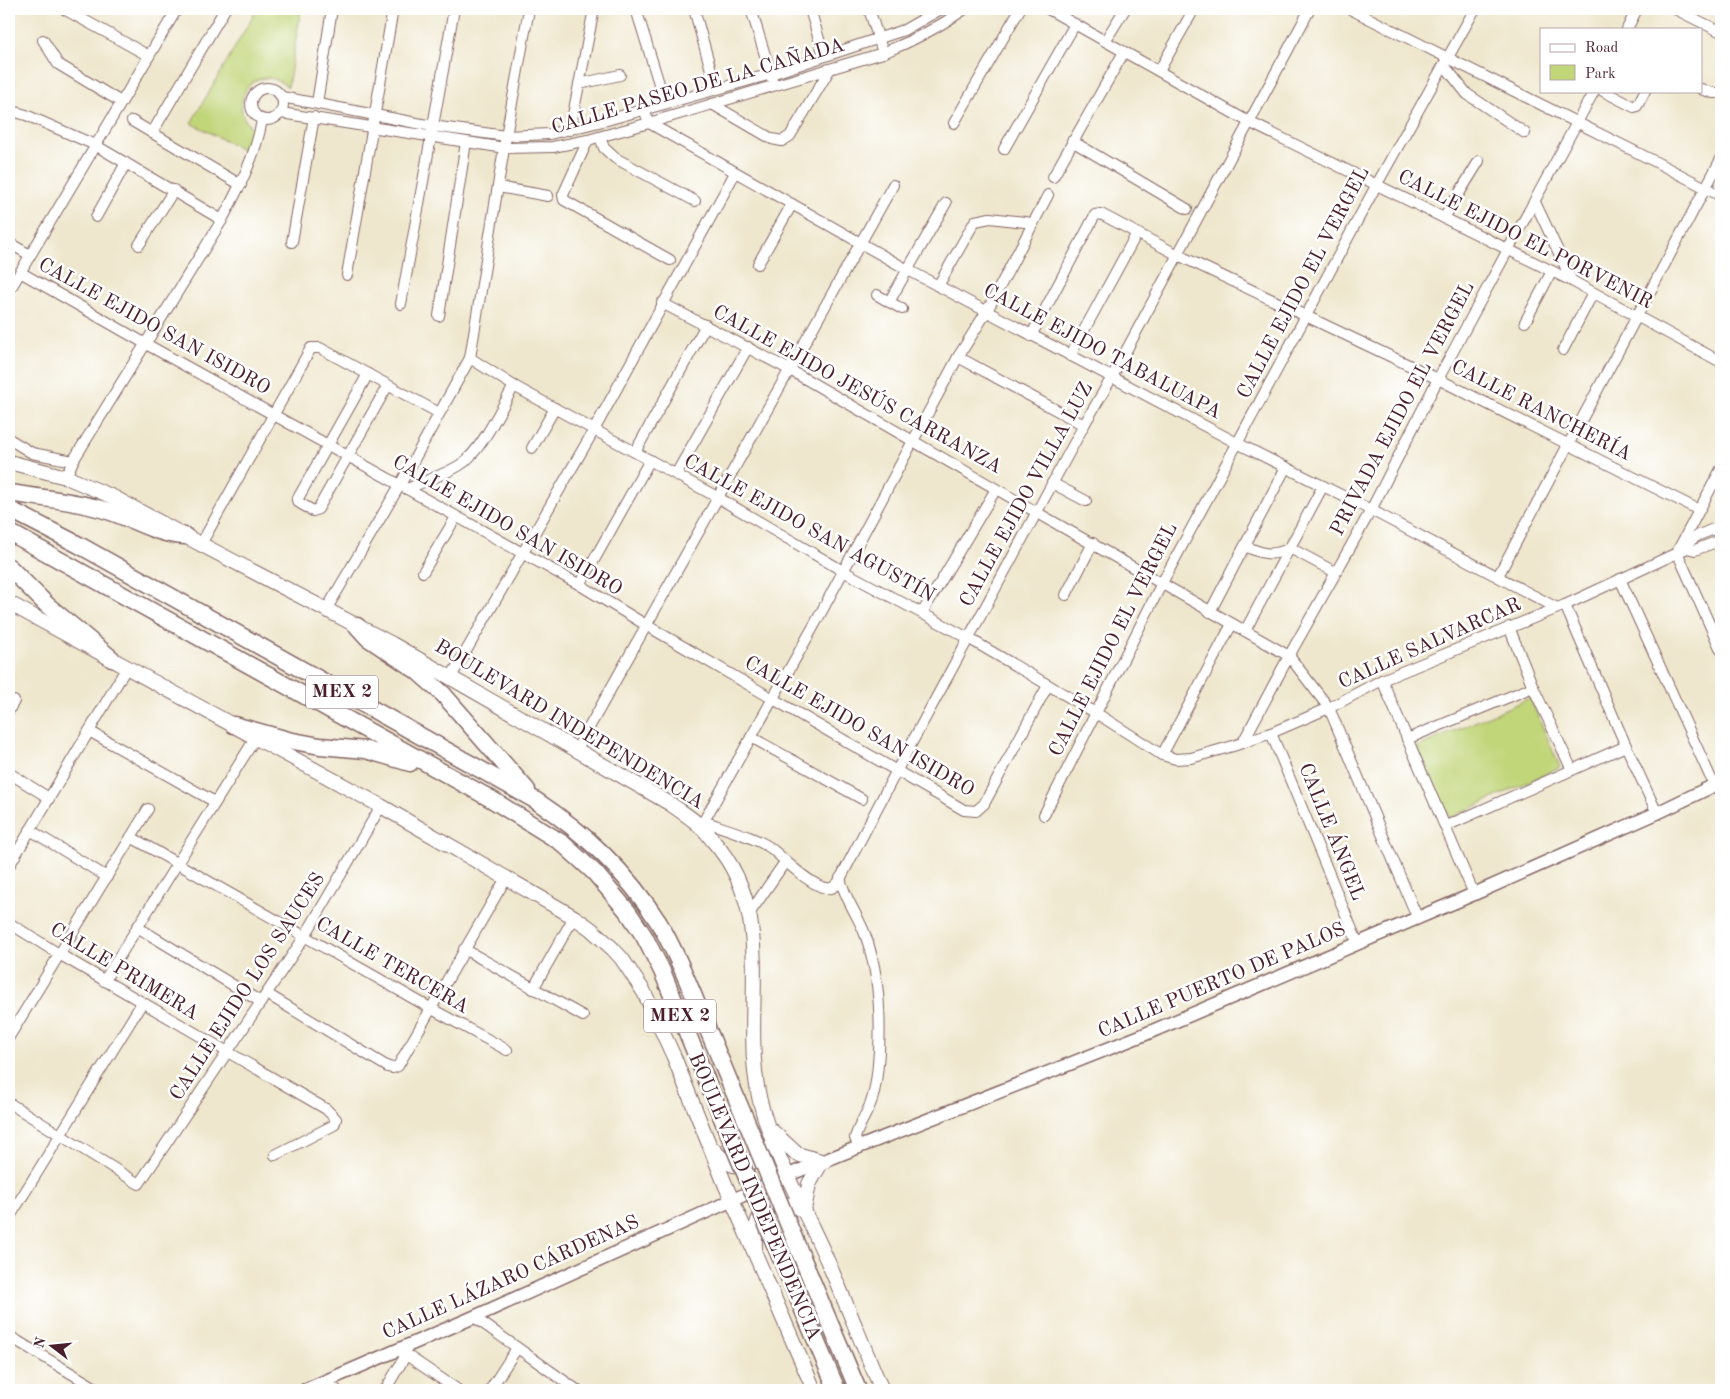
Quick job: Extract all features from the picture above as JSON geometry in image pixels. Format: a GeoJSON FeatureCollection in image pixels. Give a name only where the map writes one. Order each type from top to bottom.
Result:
{"type":"FeatureCollection","features":[{"type":"Feature","properties":{"kind":"highway"},"geometry":{"type":"LineString","coordinates":[[9,493],[89,506],[130,519],[166,534],[185,536]]}},
{"type":"Feature","properties":{"kind":"highway","name":"MEX 2"},"geometry":{"type":"LineString","coordinates":[[9,509],[79,545],[535,800],[579,830],[604,854],[650,910],[670,942],[685,973],[858,1390]]}},
{"type":"Feature","properties":{"kind":"highway","name":"MEX 2"},"geometry":{"type":"LineString","coordinates":[[9,532],[500,804],[562,843],[595,873],[628,912],[644,936],[662,971],[836,1390]]}},
{"type":"Feature","properties":{"kind":"highway"},"geometry":{"type":"LineString","coordinates":[[9,568],[48,605],[112,658]]}},
{"type":"Feature","properties":{"kind":"highway"},"geometry":{"type":"LineString","coordinates":[[357,626],[368,638],[416,670],[443,694],[535,800]]}},
{"type":"Feature","properties":{"kind":"highway"},"geometry":{"type":"LineString","coordinates":[[234,725],[302,744],[382,753],[455,780]]}},
{"type":"Feature","properties":{"kind":"main road","name":"BOULEVARD INDEPENDENCIA"},"geometry":{"type":"LineString","coordinates":[[9,462],[30,459],[113,497],[392,644],[577,749],[702,824],[729,862],[741,886],[749,914],[754,943],[752,1028],[754,1068],[759,1097],[770,1132],[882,1390]]}},
{"type":"Feature","properties":{"kind":"main road","name":"BOULEVARD INDEPENDENCIA"},"geometry":{"type":"LineString","coordinates":[[9,603],[381,806],[574,917],[591,929],[613,949],[644,992],[674,1057],[732,1200],[814,1390]]}},
{"type":"Feature","properties":{"kind":"main road"},"geometry":{"type":"LineString","coordinates":[[709,1144],[727,1162],[740,1166],[765,1152],[770,1132],[797,1154],[822,1163],[809,1184],[804,1211],[786,1203],[780,1203],[768,1207],[763,1212],[755,1227],[755,1254]]}},
{"type":"Feature","properties":{"kind":"street"},"geometry":{"type":"LineString","coordinates":[[64,9],[149,56]]}},
{"type":"Feature","properties":{"kind":"street"},"geometry":{"type":"LineString","coordinates":[[152,133],[225,9]]}},
{"type":"Feature","properties":{"kind":"street"},"geometry":{"type":"LineString","coordinates":[[317,103],[332,9]]}},
{"type":"Feature","properties":{"kind":"street"},"geometry":{"type":"LineString","coordinates":[[347,275],[393,9]]}},
{"type":"Feature","properties":{"kind":"street"},"geometry":{"type":"LineString","coordinates":[[401,304],[454,9]]}},
{"type":"Feature","properties":{"kind":"street"},"geometry":{"type":"LineString","coordinates":[[326,610],[403,487],[439,413],[470,358],[506,136],[529,9]]}},
{"type":"Feature","properties":{"kind":"street"},"geometry":{"type":"LineString","coordinates":[[570,130],[594,9]]}},
{"type":"Feature","properties":{"kind":"street"},"geometry":{"type":"LineString","coordinates":[[636,9],[666,103]]}},
{"type":"Feature","properties":{"kind":"street"},"geometry":{"type":"LineString","coordinates":[[694,9],[716,88]]}},
{"type":"Feature","properties":{"kind":"street"},"geometry":{"type":"LineString","coordinates":[[751,9],[775,87]]}},
{"type":"Feature","properties":{"kind":"street"},"geometry":{"type":"LineString","coordinates":[[810,9],[824,56]]}},
{"type":"Feature","properties":{"kind":"street"},"geometry":{"type":"LineString","coordinates":[[868,9],[883,53]]}},
{"type":"Feature","properties":{"kind":"street","name":"CALLE PASEO DE LA CAÑADA"},"geometry":{"type":"LineString","coordinates":[[431,131],[466,142],[505,148],[553,147],[588,140],[775,87],[883,53],[938,28],[965,9]]}},
{"type":"Feature","properties":{"kind":"street"},"geometry":{"type":"LineString","coordinates":[[954,122],[1020,9]]}},
{"type":"Feature","properties":{"kind":"street"},"geometry":{"type":"LineString","coordinates":[[1105,41],[1125,9]]}},
{"type":"Feature","properties":{"kind":"street"},"geometry":{"type":"LineString","coordinates":[[1158,71],[1194,9]]}},
{"type":"Feature","properties":{"kind":"street","name":"CALLE EJIDO VILLA LUZ"},"geometry":{"type":"LineString","coordinates":[[785,862],[821,888],[829,889],[835,886],[840,878],[1036,512],[1112,377],[1310,9]]}},
{"type":"Feature","properties":{"kind":"street"},"geometry":{"type":"LineString","coordinates":[[1350,9],[1446,61],[1577,122],[1721,196]]}},
{"type":"Feature","properties":{"kind":"street","name":"CALLE EJIDO EL VERGEL"},"geometry":{"type":"LineString","coordinates":[[1044,815],[1162,584],[1237,443],[1308,316],[1377,184],[1475,9]]}},
{"type":"Feature","properties":{"kind":"street"},"geometry":{"type":"LineString","coordinates":[[1628,28],[1638,9]]}},
{"type":"Feature","properties":{"kind":"street"},"geometry":{"type":"LineString","coordinates":[[1675,9],[1721,32]]}},
{"type":"Feature","properties":{"kind":"street"},"geometry":{"type":"LineString","coordinates":[[9,292],[149,56],[174,10]]}},
{"type":"Feature","properties":{"kind":"street","name":"CALLE PASEO DE LA CAÑADA"},"geometry":{"type":"LineString","coordinates":[[281,113],[373,127],[506,136],[536,135],[570,130],[771,74],[904,30],[937,10]]}},
{"type":"Feature","properties":{"kind":"street","name":"CALLE EJIDO EL PORVENIR"},"geometry":{"type":"LineString","coordinates":[[1053,10],[1248,122],[1572,281],[1721,362]]}},
{"type":"Feature","properties":{"kind":"street"},"geometry":{"type":"LineString","coordinates":[[1004,149],[1075,24]]}},
{"type":"Feature","properties":{"kind":"street"},"geometry":{"type":"LineString","coordinates":[[43,40],[58,64],[122,102]]}},
{"type":"Feature","properties":{"kind":"street"},"geometry":{"type":"LineString","coordinates":[[1053,177],[1124,52]]}},
{"type":"Feature","properties":{"kind":"street"},"geometry":{"type":"LineString","coordinates":[[1446,61],[1467,94],[1525,133]]}},
{"type":"Feature","properties":{"kind":"street"},"geometry":{"type":"LineString","coordinates":[[712,104],[772,139],[782,141],[790,136],[830,69]]}},
{"type":"Feature","properties":{"kind":"street"},"geometry":{"type":"LineString","coordinates":[[578,84],[620,75]]}},
{"type":"Feature","properties":{"kind":"street"},"geometry":{"type":"LineString","coordinates":[[270,88],[275,90],[284,102],[281,113],[273,120],[262,120],[253,113],[251,102],[256,93],[270,88]]}},
{"type":"Feature","properties":{"kind":"street"},"geometry":{"type":"LineString","coordinates":[[1702,89],[1713,93],[1721,93]]}},
{"type":"Feature","properties":{"kind":"street","name":"PRIVADA EJIDO EL VERGEL"},"geometry":{"type":"LineString","coordinates":[[1243,742],[1335,572],[1371,510],[1438,379],[1593,92]]}},
{"type":"Feature","properties":{"kind":"street"},"geometry":{"type":"LineString","coordinates":[[1605,92],[1634,107],[1637,106],[1644,92]]}},
{"type":"Feature","properties":{"kind":"street"},"geometry":{"type":"LineString","coordinates":[[282,97],[375,114],[431,131]]}},
{"type":"Feature","properties":{"kind":"street"},"geometry":{"type":"LineString","coordinates":[[644,109],[649,123]]}},
{"type":"Feature","properties":{"kind":"street"},"geometry":{"type":"LineString","coordinates":[[9,110],[26,114],[96,145],[222,220]]}},
{"type":"Feature","properties":{"kind":"street"},"geometry":{"type":"LineString","coordinates":[[292,242],[314,117]]}},
{"type":"Feature","properties":{"kind":"street"},"geometry":{"type":"LineString","coordinates":[[66,477],[73,462],[222,220],[241,184],[262,120]]}},
{"type":"Feature","properties":{"kind":"street"},"geometry":{"type":"LineString","coordinates":[[132,121],[241,184]]}},
{"type":"Feature","properties":{"kind":"street","name":"CALLE EJIDO TABALUAPA"},"geometry":{"type":"LineString","coordinates":[[649,123],[908,270],[1031,336],[1498,576],[1561,606]]}},
{"type":"Feature","properties":{"kind":"street"},"geometry":{"type":"LineString","coordinates":[[600,137],[604,148],[615,158],[695,201]]}},
{"type":"Feature","properties":{"kind":"street"},"geometry":{"type":"LineString","coordinates":[[588,140],[563,195],[564,200],[670,260]]}},
{"type":"Feature","properties":{"kind":"street"},"geometry":{"type":"LineString","coordinates":[[1072,141],[1187,209]]}},
{"type":"Feature","properties":{"kind":"street"},"geometry":{"type":"LineString","coordinates":[[439,316],[466,142]]}},
{"type":"Feature","properties":{"kind":"street"},"geometry":{"type":"LineString","coordinates":[[1498,576],[1721,159]]}},
{"type":"Feature","properties":{"kind":"street"},"geometry":{"type":"LineString","coordinates":[[1444,218],[1479,161]]}},
{"type":"Feature","properties":{"kind":"street"},"geometry":{"type":"LineString","coordinates":[[96,217],[126,163]]}},
{"type":"Feature","properties":{"kind":"street"},"geometry":{"type":"LineString","coordinates":[[451,677],[594,430],[735,172]]}},
{"type":"Feature","properties":{"kind":"street"},"geometry":{"type":"LineString","coordinates":[[577,749],[893,185]]}},
{"type":"Feature","properties":{"kind":"street"},"geometry":{"type":"LineString","coordinates":[[498,187],[548,196]]}},
{"type":"Feature","properties":{"kind":"street"},"geometry":{"type":"LineString","coordinates":[[139,245],[174,190]]}},
{"type":"Feature","properties":{"kind":"street"},"geometry":{"type":"LineString","coordinates":[[749,914],[785,862],[773,850],[761,843],[702,824],[844,571],[958,358],[987,311],[1048,195]]}},
{"type":"Feature","properties":{"kind":"street"},"geometry":{"type":"LineString","coordinates":[[1534,202],[1572,281]]}},
{"type":"Feature","properties":{"kind":"street"},"geometry":{"type":"LineString","coordinates":[[889,302],[946,203]]}},
{"type":"Feature","properties":{"kind":"street"},"geometry":{"type":"LineString","coordinates":[[758,264],[792,204]]}},
{"type":"Feature","properties":{"kind":"street","name":"CALLE RANCHERÍA"},"geometry":{"type":"LineString","coordinates":[[1031,336],[1095,215],[1098,214],[1438,379],[1699,510]]}},
{"type":"Feature","properties":{"kind":"street"},"geometry":{"type":"LineString","coordinates":[[938,286],[973,222],[978,219],[990,218],[1033,223]]}},
{"type":"Feature","properties":{"kind":"street"},"geometry":{"type":"LineString","coordinates":[[1070,356],[1137,233]]}},
{"type":"Feature","properties":{"kind":"street","name":"CALLE EJIDO SAN ISIDRO"},"geometry":{"type":"LineString","coordinates":[[9,243],[30,255]]}},
{"type":"Feature","properties":{"kind":"street"},"geometry":{"type":"LineString","coordinates":[[1525,322],[1552,271]]}},
{"type":"Feature","properties":{"kind":"street","name":"CALLE EJIDO SAN ISIDRO"},"geometry":{"type":"LineString","coordinates":[[20,272],[580,585],[964,810],[976,811],[984,804],[1048,685]]}},
{"type":"Feature","properties":{"kind":"street"},"geometry":{"type":"LineString","coordinates":[[1563,350],[1593,293]]}},
{"type":"Feature","properties":{"kind":"street"},"geometry":{"type":"LineString","coordinates":[[877,295],[902,309]]}},
{"type":"Feature","properties":{"kind":"street","name":"CALLE EJIDO JESÚS CARRANZA"},"geometry":{"type":"LineString","coordinates":[[662,303],[790,370],[1289,656],[1329,708],[1418,919]]}},
{"type":"Feature","properties":{"kind":"street"},"geometry":{"type":"LineString","coordinates":[[635,452],[706,325]]}},
{"type":"Feature","properties":{"kind":"street"},"geometry":{"type":"LineString","coordinates":[[201,544],[309,350],[314,347],[320,348],[439,413]]}},
{"type":"Feature","properties":{"kind":"street"},"geometry":{"type":"LineString","coordinates":[[676,474],[748,347]]}},
{"type":"Feature","properties":{"kind":"street","name":"CALLE EJIDO SAN AGUSTÍN"},"geometry":{"type":"LineString","coordinates":[[470,358],[514,386],[676,474],[844,571],[968,638],[1162,754],[1176,759],[1183,759]]}},
{"type":"Feature","properties":{"kind":"street"},"geometry":{"type":"LineString","coordinates":[[958,358],[1084,425]]}},
{"type":"Feature","properties":{"kind":"street"},"geometry":{"type":"LineString","coordinates":[[368,374],[298,500],[298,502],[313,511],[316,510],[388,385]]}},
{"type":"Feature","properties":{"kind":"street"},"geometry":{"type":"LineString","coordinates":[[403,487],[460,465],[468,458],[483,439],[514,386]]}},
{"type":"Feature","properties":{"kind":"street"},"geometry":{"type":"LineString","coordinates":[[532,448],[555,408]]}},
{"type":"Feature","properties":{"kind":"street"},"geometry":{"type":"LineString","coordinates":[[9,439],[30,459],[73,462]]}},
{"type":"Feature","properties":{"kind":"street"},"geometry":{"type":"LineString","coordinates":[[580,585],[650,460]]}},
{"type":"Feature","properties":{"kind":"street"},"geometry":{"type":"LineString","coordinates":[[1210,612],[1286,467]]}},
{"type":"Feature","properties":{"kind":"street"},"geometry":{"type":"LineString","coordinates":[[1721,469],[1677,552],[1721,650]]}},
{"type":"Feature","properties":{"kind":"street"},"geometry":{"type":"LineString","coordinates":[[1052,483],[1086,501]]}},
{"type":"Feature","properties":{"kind":"street","name":"PRIVADA EJIDO EL VERGEL"},"geometry":{"type":"LineString","coordinates":[[1245,631],[1323,486]]}},
{"type":"Feature","properties":{"kind":"street"},"geometry":{"type":"LineString","coordinates":[[922,613],[996,489]]}},
{"type":"Feature","properties":{"kind":"street"},"geometry":{"type":"LineString","coordinates":[[423,572],[456,517]]}},
{"type":"Feature","properties":{"kind":"street","name":"CALLE SALVARCAR"},"geometry":{"type":"LineString","coordinates":[[1687,548],[1691,540],[1721,526]]}},
{"type":"Feature","properties":{"kind":"street","name":"CALLE SALVARCAR"},"geometry":{"type":"LineString","coordinates":[[1183,759],[1271,733],[1329,708],[1382,680],[1561,606],[1677,552],[1687,548],[1695,550],[1721,540]]}},
{"type":"Feature","properties":{"kind":"street"},"geometry":{"type":"LineString","coordinates":[[1066,595],[1093,543]]}},
{"type":"Feature","properties":{"kind":"street"},"geometry":{"type":"LineString","coordinates":[[1245,546],[1270,554],[1276,554],[1290,548],[1335,572]]}},
{"type":"Feature","properties":{"kind":"street"},"geometry":{"type":"LineString","coordinates":[[1620,579],[1718,784]]}},
{"type":"Feature","properties":{"kind":"street"},"geometry":{"type":"LineString","coordinates":[[1561,606],[1657,813]]}},
{"type":"Feature","properties":{"kind":"street"},"geometry":{"type":"LineString","coordinates":[[1162,754],[1232,624]]}},
{"type":"Feature","properties":{"kind":"street"},"geometry":{"type":"LineString","coordinates":[[1509,627],[1533,687],[1572,770]]}},
{"type":"Feature","properties":{"kind":"street"},"geometry":{"type":"LineString","coordinates":[[9,866],[127,667]]}},
{"type":"Feature","properties":{"kind":"street"},"geometry":{"type":"LineString","coordinates":[[1382,680],[1474,894]]}},
{"type":"Feature","properties":{"kind":"street"},"geometry":{"type":"LineString","coordinates":[[1406,739],[1533,687]]}},
{"type":"Feature","properties":{"kind":"street"},"geometry":{"type":"LineString","coordinates":[[89,731],[215,802]]}},
{"type":"Feature","properties":{"kind":"street","name":"CALLE ÁNGEL"},"geometry":{"type":"LineString","coordinates":[[1271,733],[1358,944]]}},
{"type":"Feature","properties":{"kind":"street"},"geometry":{"type":"LineString","coordinates":[[104,981],[256,737]]}},
{"type":"Feature","properties":{"kind":"street"},"geometry":{"type":"LineString","coordinates":[[751,737],[862,799]]}},
{"type":"Feature","properties":{"kind":"street"},"geometry":{"type":"LineString","coordinates":[[1446,826],[1626,746]]}},
{"type":"Feature","properties":{"kind":"street"},"geometry":{"type":"LineString","coordinates":[[9,773],[49,798]]}},
{"type":"Feature","properties":{"kind":"street","name":"CALLE PUERTO DE PALOS"},"geometry":{"type":"LineString","coordinates":[[732,1200],[788,1175],[1142,1035],[1418,919],[1718,784]]}},
{"type":"Feature","properties":{"kind":"street","name":"CALLE EJIDO LOS SAUCES"},"geometry":{"type":"LineString","coordinates":[[60,1135],[139,1184],[305,936],[381,806]]}},
{"type":"Feature","properties":{"kind":"street"},"geometry":{"type":"LineString","coordinates":[[9,1037],[148,809]]}},
{"type":"Feature","properties":{"kind":"street"},"geometry":{"type":"LineString","coordinates":[[30,830],[107,877]]}},
{"type":"Feature","properties":{"kind":"street","name":"CALLE TERCERA"},"geometry":{"type":"LineString","coordinates":[[131,837],[506,1050]]}},
{"type":"Feature","properties":{"kind":"street"},"geometry":{"type":"LineString","coordinates":[[137,927],[392,1068],[398,1066],[506,878]]}},
{"type":"Feature","properties":{"kind":"street"},"geometry":{"type":"LineString","coordinates":[[840,878],[844,894],[865,935],[874,964],[878,986],[879,1041],[876,1083],[870,1108],[858,1126],[854,1138],[860,1148]]}},
{"type":"Feature","properties":{"kind":"street"},"geometry":{"type":"LineString","coordinates":[[534,989],[574,917]]}},
{"type":"Feature","properties":{"kind":"street","name":"CALLE PRIMERA"},"geometry":{"type":"LineString","coordinates":[[9,923],[104,981],[326,1109],[336,1119],[334,1126],[275,1155]]}},
{"type":"Feature","properties":{"kind":"street"},"geometry":{"type":"LineString","coordinates":[[464,950],[583,1016]]}},
{"type":"Feature","properties":{"kind":"street"},"geometry":{"type":"LineString","coordinates":[[10,1214],[142,1003]]}},
{"type":"Feature","properties":{"kind":"street"},"geometry":{"type":"LineString","coordinates":[[9,1103],[60,1135]]}},
{"type":"Feature","properties":{"kind":"street","name":"CALLE LÁZARO CÁRDENAS"},"geometry":{"type":"LineString","coordinates":[[305,1390],[402,1352],[732,1200]]}},
{"type":"Feature","properties":{"kind":"street"},"geometry":{"type":"LineString","coordinates":[[474,1318],[577,1390]]}},
{"type":"Feature","properties":{"kind":"street"},"geometry":{"type":"LineString","coordinates":[[9,1336],[99,1390]]}},
{"type":"Feature","properties":{"kind":"street"},"geometry":{"type":"LineString","coordinates":[[490,1390],[517,1348]]}},
{"type":"Feature","properties":{"kind":"street"},"geometry":{"type":"LineString","coordinates":[[385,1390],[402,1352],[458,1390]]}},
{"type":"Feature","properties":{"kind":"street"},"geometry":{"type":"LineString","coordinates":[[324,1382],[337,1390]]}},
{"type":"Feature","properties":{"kind":"green space"},"geometry":{"type":"Polygon","coordinates":[[[257,9],[301,9],[288,87],[274,79],[260,79],[249,86],[242,98],[243,114],[252,129],[245,151],[191,123],[257,9]]]}},
{"type":"Feature","properties":{"kind":"green space"},"geometry":{"type":"Polygon","coordinates":[[[1530,698],[1560,767],[1450,818],[1417,747],[1530,698]]]}}]}
